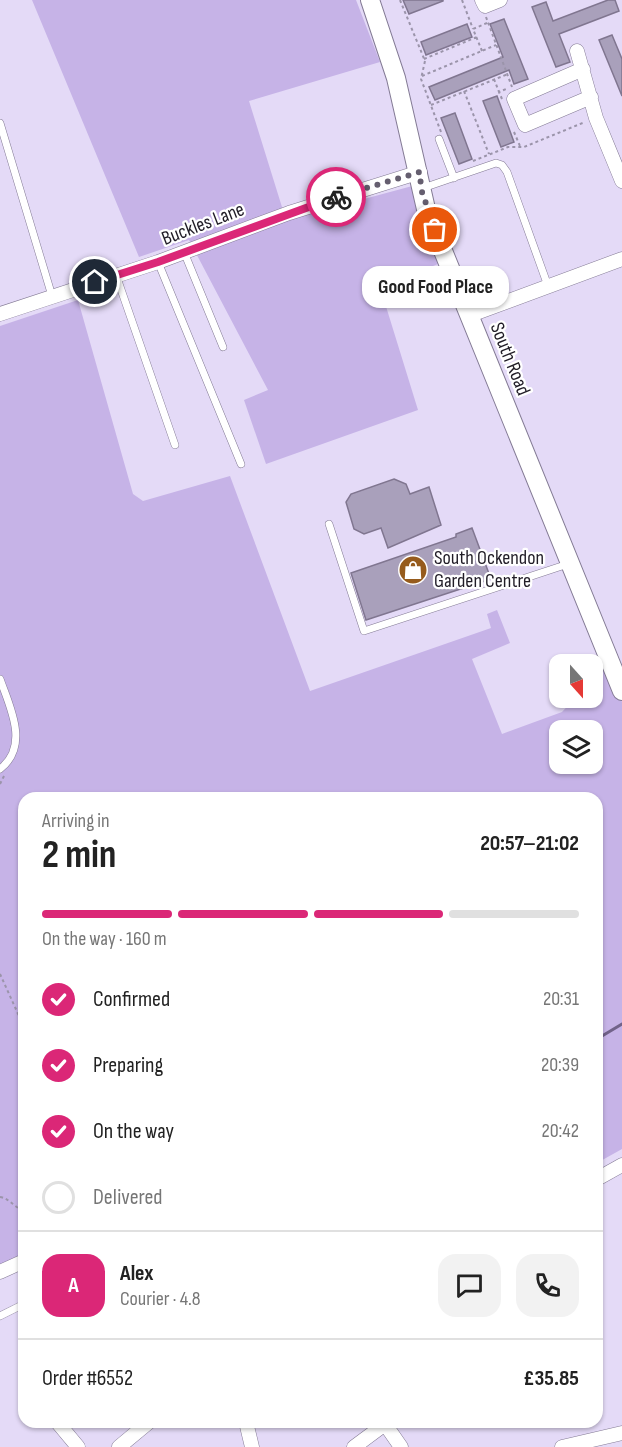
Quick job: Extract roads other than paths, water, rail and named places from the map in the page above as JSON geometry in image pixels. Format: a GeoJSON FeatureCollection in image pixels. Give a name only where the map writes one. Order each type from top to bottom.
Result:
{"type":"FeatureCollection","features":[{"type":"Feature","properties":{"kind":"main road","name":"South Road"},"geometry":{"type":"LineString","coordinates":[[370,0],[396,78],[420,181],[468,316],[568,564],[622,688]]}},
{"type":"Feature","properties":{"kind":"street"},"geometry":{"type":"LineString","coordinates":[[484,3],[500,0]]}},
{"type":"Feature","properties":{"kind":"street"},"geometry":{"type":"LineString","coordinates":[[577,51],[596,118],[622,181]]}},
{"type":"Feature","properties":{"kind":"street"},"geometry":{"type":"LineString","coordinates":[[583,69],[514,99],[525,125],[591,97]]}},
{"type":"Feature","properties":{"kind":"street","name":"Buckles Lane"},"geometry":{"type":"LineString","coordinates":[[0,314],[158,262],[322,202],[420,181]]}},
{"type":"Feature","properties":{"kind":"street"},"geometry":{"type":"LineString","coordinates":[[468,316],[622,259]]}},
{"type":"Feature","properties":{"kind":"street"},"geometry":{"type":"LineString","coordinates":[[603,1176],[622,1165]]}},
{"type":"Feature","properties":{"kind":"street"},"geometry":{"type":"LineString","coordinates":[[0,1272],[18,1264]]}},
{"type":"Feature","properties":{"kind":"street"},"geometry":{"type":"LineString","coordinates":[[62,1428],[78,1447]]}},
{"type":"Feature","properties":{"kind":"street"},"geometry":{"type":"LineString","coordinates":[[119,1447],[143,1428]]}},
{"type":"Feature","properties":{"kind":"street"},"geometry":{"type":"LineString","coordinates":[[247,1428],[252,1447]]}},
{"type":"Feature","properties":{"kind":"street"},"geometry":{"type":"LineString","coordinates":[[354,1447],[380,1428]]}},
{"type":"Feature","properties":{"kind":"street"},"geometry":{"type":"LineString","coordinates":[[388,1428],[401,1447]]}},
{"type":"Feature","properties":{"kind":"street"},"geometry":{"type":"LineString","coordinates":[[562,1447],[622,1432]]}},
{"type":"Feature","properties":{"kind":"lane"},"geometry":{"type":"LineString","coordinates":[[0,123],[52,296]]}},
{"type":"Feature","properties":{"kind":"lane"},"geometry":{"type":"LineString","coordinates":[[439,139],[454,178]]}},
{"type":"Feature","properties":{"kind":"lane"},"geometry":{"type":"LineString","coordinates":[[420,181],[454,178],[496,163],[502,165],[507,172],[548,286]]}},
{"type":"Feature","properties":{"kind":"lane"},"geometry":{"type":"LineString","coordinates":[[184,252],[223,347]]}},
{"type":"Feature","properties":{"kind":"lane"},"geometry":{"type":"LineString","coordinates":[[158,262],[241,464]]}},
{"type":"Feature","properties":{"kind":"lane"},"geometry":{"type":"LineString","coordinates":[[116,275],[175,445]]}},
{"type":"Feature","properties":{"kind":"lane"},"geometry":{"type":"LineString","coordinates":[[329,524],[364,631],[568,564]]}},
{"type":"Feature","properties":{"kind":"lane"},"geometry":{"type":"LineString","coordinates":[[0,679],[15,720],[17,736],[13,754],[0,769]]}},
{"type":"Feature","properties":{"kind":"lane"},"geometry":{"type":"LineString","coordinates":[[0,1316],[18,1307]]}},
{"type":"Feature","properties":{"kind":"waterway"},"geometry":{"type":"LineString","coordinates":[[603,1035],[622,1024]]}},
{"type":"Feature","properties":{"kind":"place","name":"Good Food Place"},"geometry":{"type":"Point","coordinates":[435,230]}},
{"type":"Feature","properties":{"kind":"place","name":"South Ockendon Garden Centre"},"geometry":{"type":"Point","coordinates":[413,570]}}]}
